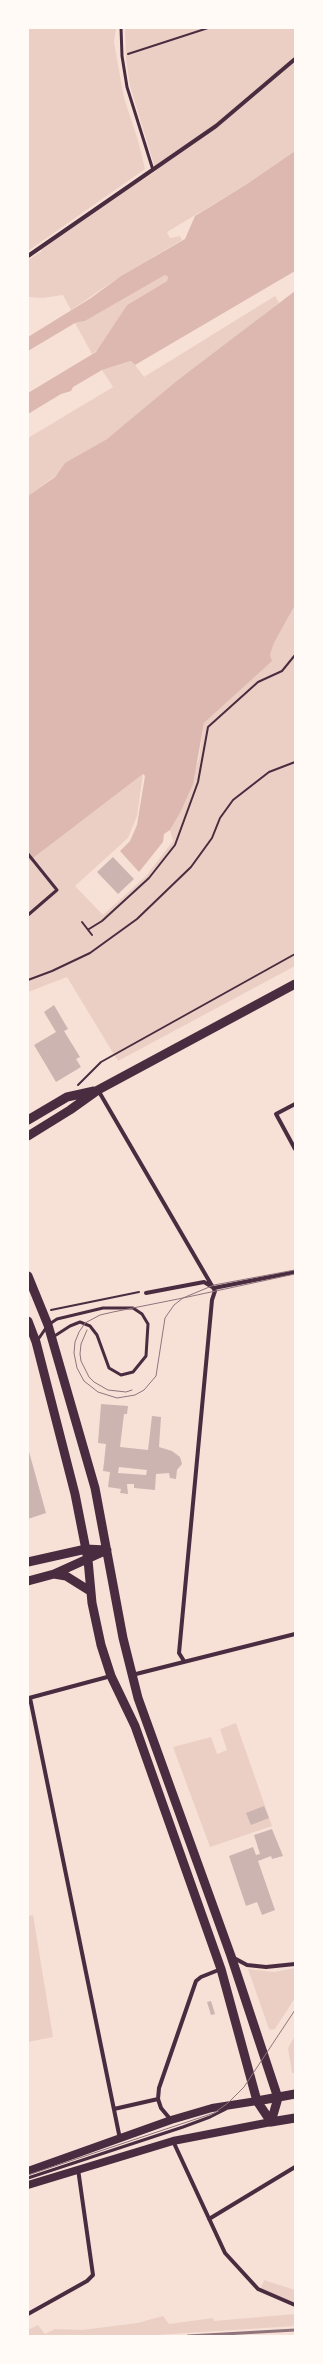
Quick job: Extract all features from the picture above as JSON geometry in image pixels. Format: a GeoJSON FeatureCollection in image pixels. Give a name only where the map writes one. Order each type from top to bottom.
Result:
{"type":"FeatureCollection","features":[{"type":"Feature","properties":{"kind":"main road"},"geometry":{"type":"LineString","coordinates":[[28,1136],[70,1110],[98,1090],[295,984]]}},
{"type":"Feature","properties":{"kind":"main road"},"geometry":{"type":"LineString","coordinates":[[28,1120],[67,1097],[98,1090]]}},
{"type":"Feature","properties":{"kind":"main road"},"geometry":{"type":"LineString","coordinates":[[28,1276],[48,1325],[95,1488],[121,1629],[132,1675],[278,2098],[271,2122]]}},
{"type":"Feature","properties":{"kind":"main road"},"geometry":{"type":"LineString","coordinates":[[28,1321],[36,1342],[75,1494],[88,1560],[90,1590],[99,1637],[112,1676],[135,1726],[221,1969],[257,2101],[271,2122]]}},
{"type":"Feature","properties":{"kind":"main road"},"geometry":{"type":"LineString","coordinates":[[28,1562],[86,1549],[107,1550]]}},
{"type":"Feature","properties":{"kind":"main road"},"geometry":{"type":"LineString","coordinates":[[28,1581],[54,1574],[64,1568],[88,1560],[107,1550]]}},
{"type":"Feature","properties":{"kind":"main road"},"geometry":{"type":"LineString","coordinates":[[54,1574],[66,1576],[90,1590]]}},
{"type":"Feature","properties":{"kind":"main road"},"geometry":{"type":"LineString","coordinates":[[28,2171],[171,2120],[212,2108],[295,2094]]}},
{"type":"Feature","properties":{"kind":"main road"},"geometry":{"type":"LineString","coordinates":[[28,2185],[173,2141],[295,2118]]}},
{"type":"Feature","properties":{"kind":"street"},"geometry":{"type":"LineString","coordinates":[[28,256],[228,117],[295,58]]}},
{"type":"Feature","properties":{"kind":"street"},"geometry":{"type":"LineString","coordinates":[[98,1090],[215,1288],[212,1300],[179,1653],[184,1661]]}},
{"type":"Feature","properties":{"kind":"street"},"geometry":{"type":"LineString","coordinates":[[295,1104],[276,1114],[295,1148]]}},
{"type":"Feature","properties":{"kind":"street"},"geometry":{"type":"LineString","coordinates":[[146,1293],[204,1282],[215,1288],[295,1272]]}},
{"type":"Feature","properties":{"kind":"street"},"geometry":{"type":"LineString","coordinates":[[132,1675],[177,1665],[184,1661],[295,1634]]}},
{"type":"Feature","properties":{"kind":"street"},"geometry":{"type":"LineString","coordinates":[[112,1676],[29,1698],[120,2139]]}},
{"type":"Feature","properties":{"kind":"street"},"geometry":{"type":"LineString","coordinates":[[230,1956],[247,1965],[266,1967],[295,1964]]}},
{"type":"Feature","properties":{"kind":"street"},"geometry":{"type":"LineString","coordinates":[[171,2120],[161,2108],[158,2099],[159,2088],[196,1981],[201,1977],[221,1969]]}},
{"type":"Feature","properties":{"kind":"street"},"geometry":{"type":"LineString","coordinates":[[114,2109],[158,2099]]}},
{"type":"Feature","properties":{"kind":"street"},"geometry":{"type":"LineString","coordinates":[[173,2141],[225,2253],[258,2289],[295,2305]]}},
{"type":"Feature","properties":{"kind":"street"},"geometry":{"type":"LineString","coordinates":[[209,2219],[295,2168]]}},
{"type":"Feature","properties":{"kind":"street"},"geometry":{"type":"LineString","coordinates":[[28,2314],[87,2281],[93,2275],[78,2169]]}},
{"type":"Feature","properties":{"kind":"lane"},"geometry":{"type":"LineString","coordinates":[[121,28],[122,56],[127,87],[153,170]]}},
{"type":"Feature","properties":{"kind":"lane"},"geometry":{"type":"LineString","coordinates":[[28,854],[57,890],[28,915]]}},
{"type":"Feature","properties":{"kind":"lane"},"geometry":{"type":"LineString","coordinates":[[36,1342],[48,1325],[57,1319],[103,1308],[133,1308],[142,1314],[148,1324],[146,1356],[133,1372],[121,1375],[109,1368],[97,1335],[85,1323],[80,1322],[70,1326],[52,1338]]}},
{"type":"Feature","properties":{"kind":"lane"},"geometry":{"type":"LineString","coordinates":[[28,2178],[205,2119],[230,2105]]}},
{"type":"Feature","properties":{"kind":"path"},"geometry":{"type":"LineString","coordinates":[[122,56],[208,28]]}},
{"type":"Feature","properties":{"kind":"path"},"geometry":{"type":"LineString","coordinates":[[89,929],[102,921],[149,878],[175,846],[198,782],[208,727],[258,682],[282,671],[295,655]]}},
{"type":"Feature","properties":{"kind":"path"},"geometry":{"type":"LineString","coordinates":[[28,980],[52,971],[90,952],[137,919],[191,867],[212,838],[220,818],[233,800],[269,772],[295,762]]}},
{"type":"Feature","properties":{"kind":"path"},"geometry":{"type":"LineString","coordinates":[[82,922],[89,929],[92,935]]}},
{"type":"Feature","properties":{"kind":"path"},"geometry":{"type":"LineString","coordinates":[[67,1097],[101,1062],[295,954]]}},
{"type":"Feature","properties":{"kind":"path"},"geometry":{"type":"LineString","coordinates":[[55,1309],[140,1291],[146,1293]]}},
{"type":"Feature","properties":{"kind":"shaded area"},"geometry":{"type":"Polygon","coordinates":[[[28,28],[116,28],[114,42],[124,98],[138,140],[145,169],[28,251],[28,28]]]}},
{"type":"Feature","properties":{"kind":"shaded area"},"geometry":{"type":"Polygon","coordinates":[[[125,28],[295,28],[295,151],[247,184],[167,232],[170,238],[180,236],[182,240],[121,276],[71,310],[63,295],[43,298],[29,297],[28,260],[42,251],[39,246],[156,171],[130,86],[126,59],[125,28]]]}},
{"type":"Feature","properties":{"kind":"shaded area"},"geometry":{"type":"Polygon","coordinates":[[[295,151],[295,271],[135,365],[131,361],[102,370],[73,387],[71,391],[61,394],[28,414],[28,393],[96,352],[127,305],[167,281],[168,277],[165,275],[85,321],[75,323],[28,351],[28,337],[91,298],[121,276],[185,239],[195,216],[247,184],[295,151]]]}},
{"type":"Feature","properties":{"kind":"shaded area"},"geometry":{"type":"Polygon","coordinates":[[[165,275],[168,277],[167,281],[127,305],[98,350],[92,354],[75,323],[85,321],[165,275]]]}},
{"type":"Feature","properties":{"kind":"shaded area"},"geometry":{"type":"Polygon","coordinates":[[[295,291],[295,605],[274,643],[270,655],[272,661],[204,723],[193,784],[180,813],[170,830],[164,834],[163,842],[139,872],[120,851],[130,841],[137,825],[145,776],[143,774],[28,862],[28,496],[55,477],[65,463],[107,439],[178,380],[295,291]]]}},
{"type":"Feature","properties":{"kind":"shaded area"},"geometry":{"type":"Polygon","coordinates":[[[275,296],[279,303],[107,439],[66,463],[55,476],[28,496],[28,438],[113,387],[102,370],[132,361],[144,377],[275,296]]]}},
{"type":"Feature","properties":{"kind":"shaded area"},"geometry":{"type":"Polygon","coordinates":[[[295,605],[295,966],[118,1061],[67,977],[28,992],[28,862],[143,774],[137,816],[128,838],[75,886],[103,915],[146,876],[173,841],[170,830],[180,813],[199,758],[204,723],[271,661],[270,655],[274,643],[295,605]]]}},
{"type":"Feature","properties":{"kind":"shaded area"},"geometry":{"type":"Polygon","coordinates":[[[236,1723],[272,1826],[210,1847],[173,1747],[211,1737],[217,1754],[227,1750],[220,1729],[236,1723]]]}},
{"type":"Feature","properties":{"kind":"shaded area"},"geometry":{"type":"Polygon","coordinates":[[[33,1915],[53,2037],[28,2042],[28,1916],[33,1915]]]}},
{"type":"Feature","properties":{"kind":"shaded area"},"geometry":{"type":"Polygon","coordinates":[[[295,1968],[295,1998],[275,2029],[271,2030],[269,2029],[248,1969],[274,1972],[295,1968]]]}},
{"type":"Feature","properties":{"kind":"shaded area"},"geometry":{"type":"Polygon","coordinates":[[[295,2036],[295,2073],[292,2073],[288,2048],[295,2036]]]}},
{"type":"Feature","properties":{"kind":"shaded area"},"geometry":{"type":"Polygon","coordinates":[[[264,2280],[295,2290],[295,2303],[261,2288],[264,2280]]]}},
{"type":"Feature","properties":{"kind":"shaded area"},"geometry":{"type":"Polygon","coordinates":[[[295,2314],[295,2326],[141,2336],[28,2336],[28,2327],[30,2329],[38,2325],[45,2334],[55,2329],[82,2330],[137,2323],[163,2316],[169,2324],[213,2318],[214,2321],[295,2314]]]}},
{"type":"Feature","properties":{"kind":"building"},"geometry":{"type":"Polygon","coordinates":[[[113,857],[134,879],[118,894],[97,872],[113,857]]]}},
{"type":"Feature","properties":{"kind":"building"},"geometry":{"type":"Polygon","coordinates":[[[54,1005],[68,1029],[64,1031],[80,1057],[76,1059],[81,1067],[56,1082],[34,1045],[56,1032],[44,1012],[54,1005]]]}},
{"type":"Feature","properties":{"kind":"building"},"geometry":{"type":"Polygon","coordinates":[[[101,1404],[128,1406],[127,1414],[124,1414],[120,1447],[148,1450],[152,1416],[161,1417],[159,1447],[172,1451],[180,1457],[182,1464],[177,1470],[176,1479],[170,1478],[169,1473],[156,1474],[155,1490],[134,1488],[134,1484],[127,1484],[128,1494],[120,1493],[121,1489],[108,1487],[110,1472],[103,1471],[106,1444],[98,1443],[101,1404]],[[119,1467],[118,1473],[146,1475],[147,1470],[119,1467]]]}},
{"type":"Feature","properties":{"kind":"building"},"geometry":{"type":"Polygon","coordinates":[[[28,1448],[46,1513],[28,1519],[28,1448]]]}},
{"type":"Feature","properties":{"kind":"building"},"geometry":{"type":"Polygon","coordinates":[[[264,1806],[269,1818],[251,1825],[246,1813],[264,1806]]]}},
{"type":"Feature","properties":{"kind":"building"},"geometry":{"type":"Polygon","coordinates":[[[272,1829],[283,1856],[272,1859],[271,1856],[258,1861],[275,1910],[262,1915],[257,1902],[246,1906],[229,1856],[253,1847],[256,1855],[260,1854],[254,1835],[272,1829]]]}},
{"type":"Feature","properties":{"kind":"building"},"geometry":{"type":"Polygon","coordinates":[[[211,2001],[215,2014],[211,2015],[207,2002],[211,2001]]]}},
{"type":"Feature","properties":{"kind":"tram line"},"geometry":{"type":"LineString","coordinates":[[295,1270],[214,1285],[183,1298],[174,1305],[165,1318],[156,1376],[144,1390],[135,1395],[117,1398],[98,1392],[84,1381],[77,1368],[74,1353],[75,1342],[79,1332],[85,1323],[100,1315],[183,1298],[295,1274]]}},
{"type":"Feature","properties":{"kind":"tram line"},"geometry":{"type":"LineString","coordinates":[[87,1330],[81,1344],[80,1354],[81,1361],[89,1377],[94,1382],[108,1390],[126,1392],[132,1390]]}},
{"type":"Feature","properties":{"kind":"tram line"},"geometry":{"type":"LineString","coordinates":[[28,2175],[214,2113],[228,2103],[244,2087],[295,2010]]}},
{"type":"Feature","properties":{"kind":"railway"},"geometry":{"type":"LineString","coordinates":[[188,2336],[295,2330]]}}]}
